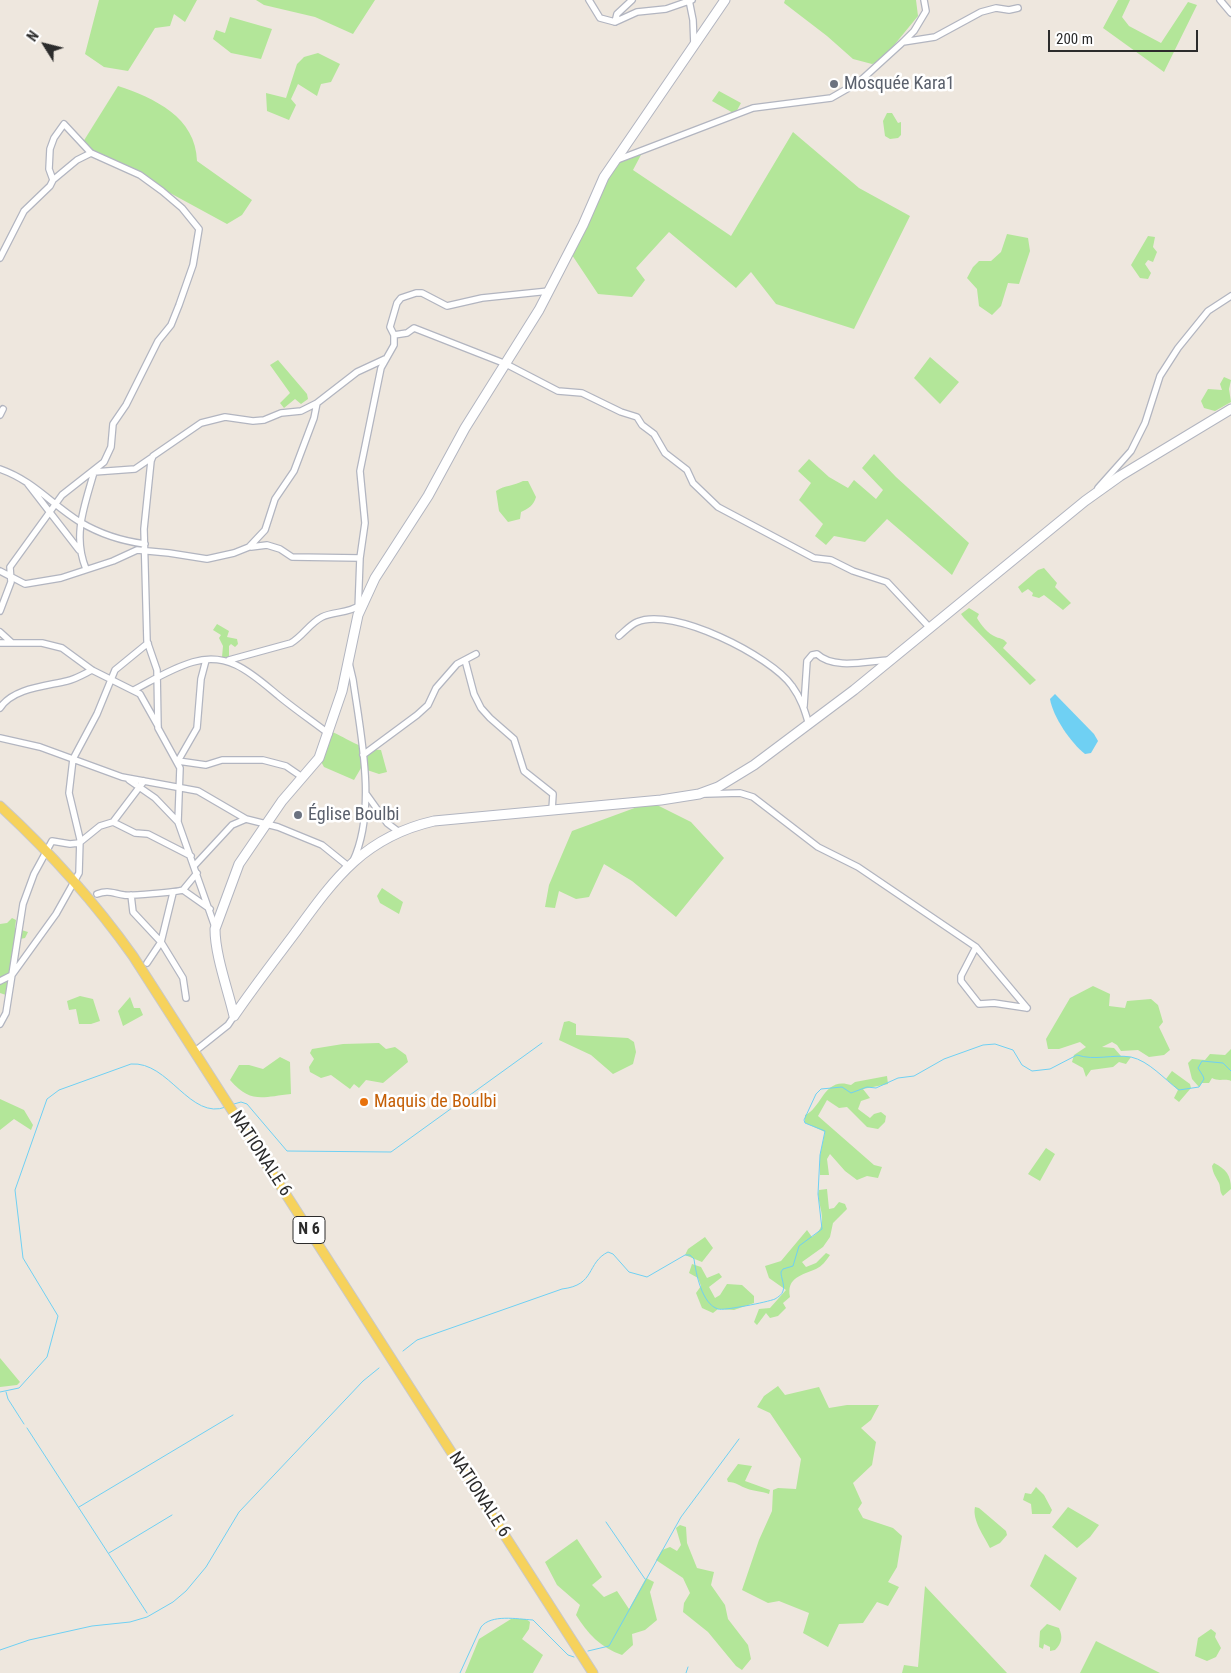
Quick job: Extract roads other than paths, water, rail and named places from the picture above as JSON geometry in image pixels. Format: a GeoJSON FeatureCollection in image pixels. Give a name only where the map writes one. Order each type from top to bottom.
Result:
{"type":"FeatureCollection","features":[{"type":"Feature","properties":{"kind":"main road","name":"NATIONALE 6"},"geometry":{"type":"LineString","coordinates":[[0,806],[74,880],[128,949],[593,1673]]}},
{"type":"Feature","properties":{"kind":"street"},"geometry":{"type":"LineString","coordinates":[[589,0],[600,18],[615,22],[637,12],[666,9],[690,0],[694,46]]}},
{"type":"Feature","properties":{"kind":"street"},"geometry":{"type":"LineString","coordinates":[[615,22],[617,14],[632,0]]}},
{"type":"Feature","properties":{"kind":"street"},"geometry":{"type":"LineString","coordinates":[[134,690],[156,678],[194,662],[226,660],[291,643],[299,639],[320,618],[360,607],[375,578],[428,496],[465,428],[549,291],[583,225],[604,177],[725,0]]}},
{"type":"Feature","properties":{"kind":"street"},"geometry":{"type":"LineString","coordinates":[[615,160],[753,108],[831,98],[858,82],[914,31],[926,11],[924,0]]}},
{"type":"Feature","properties":{"kind":"street"},"geometry":{"type":"LineString","coordinates":[[1220,0],[1231,13]]}},
{"type":"Feature","properties":{"kind":"street"},"geometry":{"type":"LineString","coordinates":[[903,42],[935,37],[981,12],[996,8],[1009,10],[1018,8]]}},
{"type":"Feature","properties":{"kind":"street"},"geometry":{"type":"LineString","coordinates":[[0,611],[11,582],[10,567],[56,503],[69,489],[102,466],[109,453],[113,424],[126,405],[158,341],[171,325],[190,275],[199,229],[182,208],[140,175],[91,152],[64,124],[50,149],[49,169],[53,180]]}},
{"type":"Feature","properties":{"kind":"street"},"geometry":{"type":"LineString","coordinates":[[0,258],[24,212],[48,189],[53,180],[77,160],[91,152]]}},
{"type":"Feature","properties":{"kind":"street"},"geometry":{"type":"LineString","coordinates":[[215,929],[239,864],[302,777],[319,758],[329,734],[349,663],[360,607],[360,558],[365,522],[360,471],[373,402],[385,359],[394,345],[394,335],[390,327],[397,303],[401,298],[416,293],[422,293],[447,306],[482,298],[549,291]]}},
{"type":"Feature","properties":{"kind":"street"},"geometry":{"type":"LineString","coordinates":[[1094,495],[1131,451],[1145,423],[1160,376],[1178,348],[1208,311],[1231,296]]}},
{"type":"Feature","properties":{"kind":"street"},"geometry":{"type":"LineString","coordinates":[[394,335],[407,333],[414,328],[506,364],[558,392],[582,393],[620,412],[638,418],[642,425],[654,434],[665,453],[687,470],[693,482],[718,507],[814,558],[829,559],[853,571],[881,579],[892,587],[930,628]]}},
{"type":"Feature","properties":{"kind":"street"},"geometry":{"type":"LineString","coordinates":[[94,472],[135,469],[201,423],[225,417],[253,421],[264,420],[282,413],[300,411],[317,403],[357,372],[385,359]]}},
{"type":"Feature","properties":{"kind":"street"},"geometry":{"type":"LineString","coordinates":[[249,547],[265,530],[275,499],[294,471],[314,418],[317,403]]}},
{"type":"Feature","properties":{"kind":"street"},"geometry":{"type":"LineString","coordinates":[[0,415],[3,409]]}},
{"type":"Feature","properties":{"kind":"street"},"geometry":{"type":"LineString","coordinates":[[699,794],[718,786],[754,765],[808,725],[1003,570],[1055,524],[1120,476],[1231,409]]}},
{"type":"Feature","properties":{"kind":"street"},"geometry":{"type":"LineString","coordinates":[[153,456],[146,504],[145,547],[148,643],[157,670],[156,678],[159,693],[158,728]]}},
{"type":"Feature","properties":{"kind":"street"},"geometry":{"type":"LineString","coordinates":[[0,469],[23,478],[80,522],[106,535],[145,547],[207,560],[234,554],[249,547],[267,545],[280,549],[292,557],[360,558]]}},
{"type":"Feature","properties":{"kind":"street"},"geometry":{"type":"LineString","coordinates":[[80,552],[80,522],[94,472]]}},
{"type":"Feature","properties":{"kind":"street"},"geometry":{"type":"LineString","coordinates":[[23,478],[80,552],[86,569]]}},
{"type":"Feature","properties":{"kind":"street"},"geometry":{"type":"LineString","coordinates":[[0,571],[26,584],[61,578],[113,561],[145,547]]}},
{"type":"Feature","properties":{"kind":"street"},"geometry":{"type":"LineString","coordinates":[[619,636],[636,622],[647,619],[674,620],[713,633],[754,654],[783,676],[792,686],[804,708],[808,725]]}},
{"type":"Feature","properties":{"kind":"street"},"geometry":{"type":"LineString","coordinates":[[0,632],[12,643]]}},
{"type":"Feature","properties":{"kind":"street"},"geometry":{"type":"LineString","coordinates":[[0,643],[42,643],[58,646],[92,670],[134,690],[146,702],[158,728],[178,761],[181,787],[178,822]]}},
{"type":"Feature","properties":{"kind":"street"},"geometry":{"type":"LineString","coordinates":[[0,980],[12,975],[56,914],[79,873],[79,830],[69,793],[73,759],[120,665],[148,643]]}},
{"type":"Feature","properties":{"kind":"street"},"geometry":{"type":"LineString","coordinates":[[363,755],[421,711],[452,670],[476,654]]}},
{"type":"Feature","properties":{"kind":"street"},"geometry":{"type":"LineString","coordinates":[[804,708],[807,661],[812,655],[817,654],[822,659],[840,663],[892,660]]}},
{"type":"Feature","properties":{"kind":"street"},"geometry":{"type":"LineString","coordinates":[[178,761],[197,728],[201,679],[206,660]]}},
{"type":"Feature","properties":{"kind":"street"},"geometry":{"type":"LineString","coordinates":[[226,660],[233,662],[261,679],[279,696],[329,734]]}},
{"type":"Feature","properties":{"kind":"street"},"geometry":{"type":"LineString","coordinates":[[465,660],[474,694],[481,708],[514,739],[524,771],[553,794],[552,810]]}},
{"type":"Feature","properties":{"kind":"street"},"geometry":{"type":"LineString","coordinates":[[349,663],[353,680],[367,795],[359,847],[350,864]]}},
{"type":"Feature","properties":{"kind":"street"},"geometry":{"type":"LineString","coordinates":[[0,708],[3,704],[26,692],[72,679],[92,670]]}},
{"type":"Feature","properties":{"kind":"street"},"geometry":{"type":"LineString","coordinates":[[0,738],[30,744],[124,777],[181,787],[210,797],[246,819],[267,824],[322,845],[350,864]]}},
{"type":"Feature","properties":{"kind":"street"},"geometry":{"type":"LineString","coordinates":[[178,761],[206,765],[222,760],[263,760],[286,766],[302,777]]}},
{"type":"Feature","properties":{"kind":"street"},"geometry":{"type":"LineString","coordinates":[[124,777],[166,808],[178,822],[210,909],[222,975],[234,1016]]}},
{"type":"Feature","properties":{"kind":"street"},"geometry":{"type":"LineString","coordinates":[[0,1024],[6,1012],[19,940],[20,923],[28,888],[46,850],[52,841],[70,844],[79,843],[100,826],[112,822],[144,781]]}},
{"type":"Feature","properties":{"kind":"street"},"geometry":{"type":"LineString","coordinates":[[194,1052],[228,1025],[323,892],[350,864],[378,843],[399,832],[434,821],[661,800],[699,794],[740,793],[753,797],[818,847],[858,867],[976,947],[1027,1008],[994,1003],[979,1004],[961,981],[961,976],[976,947]]}},
{"type":"Feature","properties":{"kind":"street"},"geometry":{"type":"LineString","coordinates":[[367,795],[387,823],[399,832]]}},
{"type":"Feature","properties":{"kind":"street"},"geometry":{"type":"LineString","coordinates":[[194,866],[232,824],[246,819]]}},
{"type":"Feature","properties":{"kind":"street"},"geometry":{"type":"LineString","coordinates":[[112,822],[135,833],[148,834],[191,856]]}},
{"type":"Feature","properties":{"kind":"street"},"geometry":{"type":"LineString","coordinates":[[97,894],[108,891],[131,895],[161,892],[174,893],[182,890],[197,874]]}},
{"type":"Feature","properties":{"kind":"street"},"geometry":{"type":"LineString","coordinates":[[182,890],[210,909]]}},
{"type":"Feature","properties":{"kind":"street"},"geometry":{"type":"LineString","coordinates":[[147,963],[161,942],[174,893]]}},
{"type":"Feature","properties":{"kind":"street"},"geometry":{"type":"LineString","coordinates":[[131,895],[133,912],[161,942],[183,978],[186,998]]}},
{"type":"Feature","properties":{"kind":"water"},"geometry":{"type":"Polygon","coordinates":[[[1055,694],[1094,734],[1098,741],[1091,753],[1085,754],[1063,729],[1050,699],[1055,694]]]}},
{"type":"Feature","properties":{"kind":"waterway"},"geometry":{"type":"LineString","coordinates":[[234,1104],[241,1102],[247,1104],[287,1151],[391,1152],[542,1043]]}},
{"type":"Feature","properties":{"kind":"waterway"},"geometry":{"type":"LineString","coordinates":[[403,1351],[417,1340],[562,1289],[573,1287],[586,1278],[596,1262],[608,1252],[613,1254],[629,1272],[647,1277],[685,1255],[690,1255],[694,1259],[698,1280],[704,1295],[712,1306],[718,1309],[746,1306],[775,1299],[783,1291],[784,1286],[781,1272],[783,1269],[793,1266],[799,1246],[822,1229],[818,1194],[820,1155],[825,1131],[805,1123],[804,1120],[816,1094],[821,1089],[842,1087],[851,1093],[867,1087],[876,1088],[898,1078],[914,1076],[944,1059],[983,1045],[995,1044],[1013,1050],[1022,1065],[1032,1071],[1050,1069],[1077,1055],[1084,1057],[1131,1057],[1150,1066],[1179,1090],[1199,1087],[1204,1079],[1198,1068],[1202,1061],[1223,1063],[1231,1071]]}},
{"type":"Feature","properties":{"kind":"waterway"},"geometry":{"type":"LineString","coordinates":[[0,1392],[19,1388],[47,1357],[58,1316],[23,1258],[15,1190],[47,1099],[59,1090],[131,1064],[145,1066],[157,1071],[201,1106],[213,1109],[226,1107]]}},
{"type":"Feature","properties":{"kind":"waterway"},"geometry":{"type":"LineString","coordinates":[[0,1650],[29,1640],[92,1626],[130,1622],[147,1617],[173,1602],[186,1591],[206,1567],[239,1512],[363,1381],[379,1368]]}},
{"type":"Feature","properties":{"kind":"waterway"},"geometry":{"type":"LineString","coordinates":[[6,1392],[8,1399],[24,1424]]}},
{"type":"Feature","properties":{"kind":"waterway"},"geometry":{"type":"LineString","coordinates":[[79,1507],[233,1415]]}},
{"type":"Feature","properties":{"kind":"waterway"},"geometry":{"type":"LineString","coordinates":[[27,1428],[147,1613]]}},
{"type":"Feature","properties":{"kind":"waterway"},"geometry":{"type":"LineString","coordinates":[[588,1651],[609,1646],[681,1517],[739,1439]]}},
{"type":"Feature","properties":{"kind":"waterway"},"geometry":{"type":"LineString","coordinates":[[109,1553],[172,1515]]}},
{"type":"Feature","properties":{"kind":"waterway"},"geometry":{"type":"LineString","coordinates":[[606,1522],[645,1579]]}},
{"type":"Feature","properties":{"kind":"waterway"},"geometry":{"type":"LineString","coordinates":[[460,1673],[481,1627],[491,1620],[498,1619],[533,1620],[568,1655],[574,1657]]}},
{"type":"Feature","properties":{"kind":"waterway"},"geometry":{"type":"LineString","coordinates":[[686,1673],[688,1667]]}},
{"type":"Feature","properties":{"kind":"place","name":"Mosquée Kara1"},"geometry":{"type":"Point","coordinates":[834,84]}},
{"type":"Feature","properties":{"kind":"place","name":"Église Boulbi"},"geometry":{"type":"Point","coordinates":[298,815]}},
{"type":"Feature","properties":{"kind":"place","name":"Maquis de Boulbi"},"geometry":{"type":"Point","coordinates":[364,1102]}}]}
